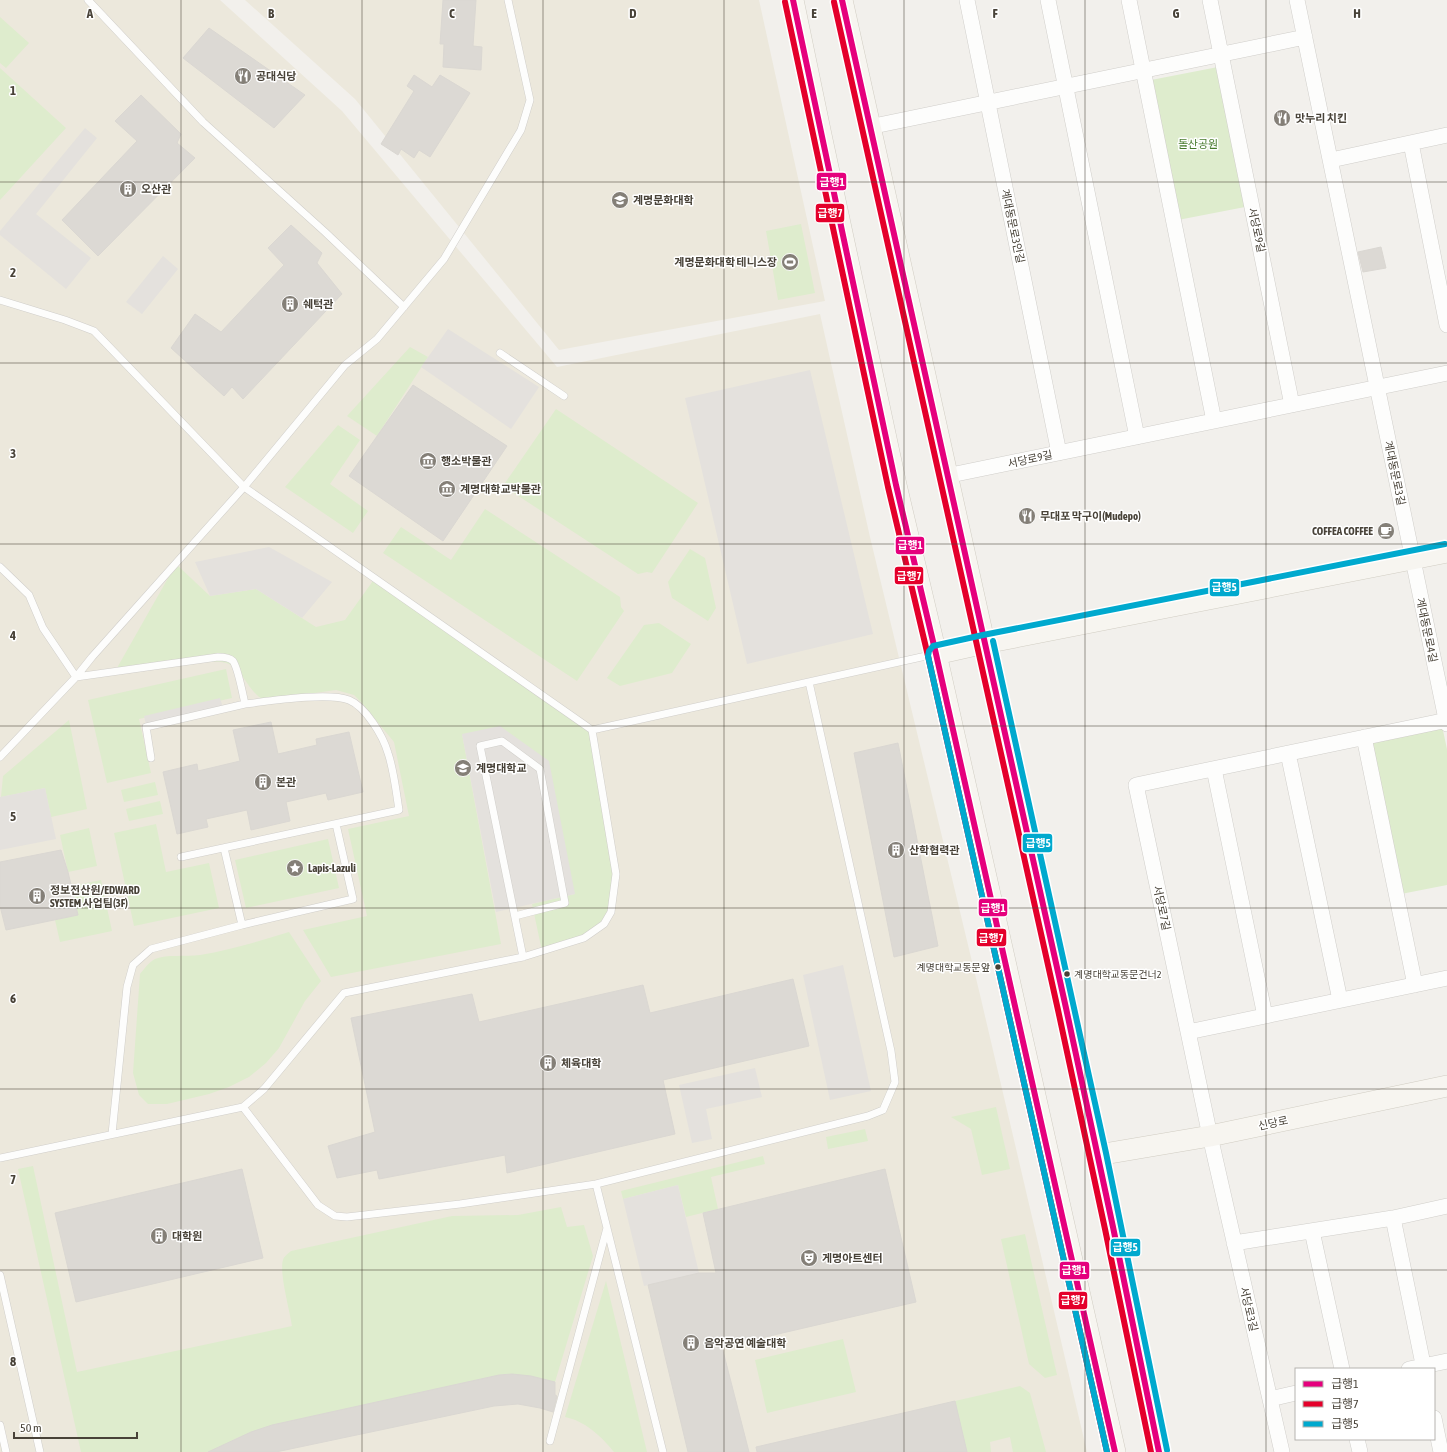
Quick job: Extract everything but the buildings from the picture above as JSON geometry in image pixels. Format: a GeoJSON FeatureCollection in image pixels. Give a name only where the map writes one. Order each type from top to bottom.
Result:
{"type":"FeatureCollection","features":[{"type":"Feature","properties":{"kind":"main road"},"geometry":{"type":"LineString","coordinates":[[794,0],[821,135],[896,485],[936,654],[1115,1452]]}},
{"type":"Feature","properties":{"kind":"main road"},"geometry":{"type":"LineString","coordinates":[[842,0],[946,476],[985,643],[1098,1154],[1159,1452]]}},
{"type":"Feature","properties":{"kind":"main road"},"geometry":{"type":"LineString","coordinates":[[936,654],[1447,552]]}},
{"type":"Feature","properties":{"kind":"main road","name":"신당로"},"geometry":{"type":"LineString","coordinates":[[1098,1154],[1210,1136],[1447,1086]]}},
{"type":"Feature","properties":{"kind":"street","name":"계대동문로3안길"},"geometry":{"type":"LineString","coordinates":[[967,0],[1059,453]]}},
{"type":"Feature","properties":{"kind":"street"},"geometry":{"type":"LineString","coordinates":[[1048,0],[1137,437]]}},
{"type":"Feature","properties":{"kind":"street"},"geometry":{"type":"LineString","coordinates":[[1129,0],[1214,421]]}},
{"type":"Feature","properties":{"kind":"street"},"geometry":{"type":"LineString","coordinates":[[1210,0],[1221,55]]}},
{"type":"Feature","properties":{"kind":"street","name":"계대동문로3길"},"geometry":{"type":"LineString","coordinates":[[1298,0],[1413,559]]}},
{"type":"Feature","properties":{"kind":"street"},"geometry":{"type":"LineString","coordinates":[[869,127],[1305,37]]}},
{"type":"Feature","properties":{"kind":"street","name":"서당로9길"},"geometry":{"type":"LineString","coordinates":[[1221,55],[1292,405]]}},
{"type":"Feature","properties":{"kind":"street"},"geometry":{"type":"LineString","coordinates":[[1331,160],[1447,135]]}},
{"type":"Feature","properties":{"kind":"street"},"geometry":{"type":"LineString","coordinates":[[1411,143],[1447,324]]}},
{"type":"Feature","properties":{"kind":"street","name":"서당로9길"},"geometry":{"type":"LineString","coordinates":[[946,476],[1447,373]]}},
{"type":"Feature","properties":{"kind":"street","name":"계대동문로4길"},"geometry":{"type":"LineString","coordinates":[[1413,559],[1447,722]]}},
{"type":"Feature","properties":{"kind":"street","name":"서당로7길"},"geometry":{"type":"LineString","coordinates":[[1188,1032],[1136,785],[1364,737],[1447,722]]}},
{"type":"Feature","properties":{"kind":"street"},"geometry":{"type":"LineString","coordinates":[[1364,737],[1415,985]]}},
{"type":"Feature","properties":{"kind":"street"},"geometry":{"type":"LineString","coordinates":[[1288,753],[1340,1000]]}},
{"type":"Feature","properties":{"kind":"street"},"geometry":{"type":"LineString","coordinates":[[1214,769],[1265,1016]]}},
{"type":"Feature","properties":{"kind":"street"},"geometry":{"type":"LineString","coordinates":[[1188,1032],[1447,978]]}},
{"type":"Feature","properties":{"kind":"street","name":"서당로3길"},"geometry":{"type":"LineString","coordinates":[[1188,1032],[1210,1136],[1282,1452]]}},
{"type":"Feature","properties":{"kind":"street"},"geometry":{"type":"LineString","coordinates":[[1234,1243],[1393,1218],[1447,1206]]}},
{"type":"Feature","properties":{"kind":"street"},"geometry":{"type":"LineString","coordinates":[[1393,1218],[1419,1368],[1447,1361]]}},
{"type":"Feature","properties":{"kind":"street"},"geometry":{"type":"LineString","coordinates":[[1312,1231],[1342,1368]]}},
{"type":"Feature","properties":{"kind":"street"},"geometry":{"type":"LineString","coordinates":[[1270,1399],[1295,1394]]}},
{"type":"Feature","properties":{"kind":"street"},"geometry":{"type":"LineString","coordinates":[[1435,1423],[1441,1452]]}},
{"type":"Feature","properties":{"kind":"street"},"geometry":{"type":"LineString","coordinates":[[1357,1440],[1360,1452]]}},
{"type":"Feature","properties":{"kind":"lane"},"geometry":{"type":"LineString","coordinates":[[88,0],[203,122],[325,232],[404,307]]}},
{"type":"Feature","properties":{"kind":"lane"},"geometry":{"type":"LineString","coordinates":[[0,757],[76,677],[92,657],[244,488],[345,365],[377,339],[444,259],[521,130],[530,100],[508,0]]}},
{"type":"Feature","properties":{"kind":"lane"},"geometry":{"type":"LineString","coordinates":[[0,300],[65,320],[94,331],[244,488],[592,730],[616,874],[612,912],[604,924],[584,938],[523,957],[344,993],[264,1089],[243,1107],[0,1158]]}},
{"type":"Feature","properties":{"kind":"lane"},"geometry":{"type":"LineString","coordinates":[[500,354],[564,396]]}},
{"type":"Feature","properties":{"kind":"lane"},"geometry":{"type":"LineString","coordinates":[[0,567],[29,595],[43,628],[76,677]]}},
{"type":"Feature","properties":{"kind":"lane"},"geometry":{"type":"LineString","coordinates":[[592,730],[936,654]]}},
{"type":"Feature","properties":{"kind":"lane"},"geometry":{"type":"LineString","coordinates":[[76,677],[218,657],[226,658],[232,661],[235,666],[245,704]]}},
{"type":"Feature","properties":{"kind":"lane"},"geometry":{"type":"LineString","coordinates":[[243,1107],[318,1205],[335,1216],[347,1217],[460,1204],[596,1184],[868,1116],[883,1110],[890,1097],[895,1082],[891,1051],[809,682]]}},
{"type":"Feature","properties":{"kind":"lane"},"geometry":{"type":"LineString","coordinates":[[151,758],[146,727],[245,704],[333,697],[349,700],[362,709],[374,722],[388,752],[400,810],[181,857]]}},
{"type":"Feature","properties":{"kind":"lane"},"geometry":{"type":"LineString","coordinates":[[515,916],[565,904],[540,769],[502,741],[480,746],[523,957]]}},
{"type":"Feature","properties":{"kind":"lane"},"geometry":{"type":"LineString","coordinates":[[112,1134],[127,987],[133,965],[151,949],[242,925],[353,899],[336,824]]}},
{"type":"Feature","properties":{"kind":"lane"},"geometry":{"type":"LineString","coordinates":[[224,848],[242,925]]}},
{"type":"Feature","properties":{"kind":"lane"},"geometry":{"type":"LineString","coordinates":[[596,1184],[608,1226],[662,1452]]}},
{"type":"Feature","properties":{"kind":"lane"},"geometry":{"type":"LineString","coordinates":[[550,1441],[608,1226]]}},
{"type":"Feature","properties":{"kind":"lane"},"geometry":{"type":"LineString","coordinates":[[0,1275],[40,1452]]}},
{"type":"Feature","properties":{"kind":"lane"},"geometry":{"type":"LineString","coordinates":[[0,1425],[6,1452]]}},
{"type":"Feature","properties":{"kind":"shaded area","name":"계명대학교"},"geometry":{"type":"Polygon","coordinates":[[[0,0],[220,0],[342,111],[557,367],[820,314],[870,537],[981,999],[1087,1452],[0,1452],[0,0]]]}},
{"type":"Feature","properties":{"kind":"shaded area","name":"계명문화대학"},"geometry":{"type":"Polygon","coordinates":[[[245,0],[759,0],[825,301],[559,350],[355,99],[245,0]]]}},
{"type":"Feature","properties":{"kind":"shaded area"},"geometry":{"type":"Polygon","coordinates":[[[85,128],[97,138],[36,214],[91,258],[66,289],[0,235],[0,231],[85,128]]]}},
{"type":"Feature","properties":{"kind":"shaded area"},"geometry":{"type":"Polygon","coordinates":[[[163,256],[178,269],[142,314],[126,302],[163,256]]]}},
{"type":"Feature","properties":{"kind":"shaded area"},"geometry":{"type":"Polygon","coordinates":[[[448,329],[539,387],[511,429],[421,367],[448,329]]]}},
{"type":"Feature","properties":{"kind":"shaded area"},"geometry":{"type":"Polygon","coordinates":[[[810,370],[873,634],[747,664],[685,398],[810,370]]]}},
{"type":"Feature","properties":{"kind":"shaded area"},"geometry":{"type":"Polygon","coordinates":[[[269,547],[332,582],[302,618],[256,589],[210,596],[195,562],[269,547]]]}},
{"type":"Feature","properties":{"kind":"shaded area"},"geometry":{"type":"Polygon","coordinates":[[[220,698],[224,711],[147,729],[144,716],[220,698]]]}},
{"type":"Feature","properties":{"kind":"shaded area"},"geometry":{"type":"Polygon","coordinates":[[[500,726],[549,761],[575,894],[496,912],[462,734],[500,726]]]}},
{"type":"Feature","properties":{"kind":"shaded area"},"geometry":{"type":"Polygon","coordinates":[[[45,788],[56,839],[0,850],[0,797],[45,788]]]}},
{"type":"Feature","properties":{"kind":"shaded area"},"geometry":{"type":"Polygon","coordinates":[[[843,965],[871,1091],[830,1100],[803,975],[843,965]]]}},
{"type":"Feature","properties":{"kind":"shaded area"},"geometry":{"type":"Polygon","coordinates":[[[755,1068],[762,1097],[706,1109],[712,1139],[692,1143],[679,1085],[755,1068]]]}},
{"type":"Feature","properties":{"kind":"shaded area"},"geometry":{"type":"Polygon","coordinates":[[[678,1185],[699,1273],[644,1286],[623,1199],[678,1185]]]}},
{"type":"Feature","properties":{"kind":"green space"},"geometry":{"type":"Polygon","coordinates":[[[0,17],[29,43],[6,68],[0,63],[0,17]]]}},
{"type":"Feature","properties":{"kind":"green space","name":"돌산공원"},"geometry":{"type":"Polygon","coordinates":[[[1218,67],[1245,207],[1178,220],[1151,80],[1218,67]]]}},
{"type":"Feature","properties":{"kind":"green space"},"geometry":{"type":"Polygon","coordinates":[[[0,68],[66,128],[0,200],[0,68]]]}},
{"type":"Feature","properties":{"kind":"green space","name":"계명문화대학 테니스장"},"geometry":{"type":"Polygon","coordinates":[[[801,224],[815,293],[778,300],[766,231],[801,224]]]}},
{"type":"Feature","properties":{"kind":"green space"},"geometry":{"type":"Polygon","coordinates":[[[410,347],[428,357],[377,436],[347,416],[410,347]]]}},
{"type":"Feature","properties":{"kind":"green space"},"geometry":{"type":"Polygon","coordinates":[[[556,409],[698,503],[652,573],[647,572],[638,574],[503,486],[556,409]]]}},
{"type":"Feature","properties":{"kind":"green space"},"geometry":{"type":"Polygon","coordinates":[[[338,425],[360,440],[330,484],[368,511],[353,533],[285,487],[338,425]]]}},
{"type":"Feature","properties":{"kind":"green space"},"geometry":{"type":"Polygon","coordinates":[[[485,509],[620,597],[621,607],[624,611],[577,681],[383,553],[401,527],[451,560],[485,509]]]}},
{"type":"Feature","properties":{"kind":"green space"},"geometry":{"type":"Polygon","coordinates":[[[690,549],[705,558],[716,608],[708,621],[672,598],[668,582],[690,549]]]}},
{"type":"Feature","properties":{"kind":"green space"},"geometry":{"type":"Polygon","coordinates":[[[176,564],[210,596],[256,589],[316,627],[345,620],[375,578],[592,730],[616,874],[611,908],[604,925],[583,938],[542,951],[532,904],[575,894],[462,734],[501,944],[331,977],[303,930],[367,916],[348,829],[409,816],[394,742],[354,695],[336,690],[264,700],[254,692],[239,671],[226,663],[207,662],[113,675],[176,564]]]}},
{"type":"Feature","properties":{"kind":"green space"},"geometry":{"type":"Polygon","coordinates":[[[659,623],[691,644],[672,673],[620,686],[607,678],[644,625],[659,623]]]}},
{"type":"Feature","properties":{"kind":"green space"},"geometry":{"type":"Polygon","coordinates":[[[226,669],[232,698],[139,719],[151,773],[107,783],[88,700],[226,669]]]}},
{"type":"Feature","properties":{"kind":"green space"},"geometry":{"type":"Polygon","coordinates":[[[69,720],[87,809],[51,817],[45,788],[1,797],[3,776],[69,720]]]}},
{"type":"Feature","properties":{"kind":"green space"},"geometry":{"type":"Polygon","coordinates":[[[1442,726],[1447,749],[1447,885],[1401,894],[1369,741],[1442,726]]]}},
{"type":"Feature","properties":{"kind":"green space"},"geometry":{"type":"Polygon","coordinates":[[[155,782],[158,795],[124,802],[121,790],[155,782]]]}},
{"type":"Feature","properties":{"kind":"green space"},"geometry":{"type":"Polygon","coordinates":[[[160,801],[163,814],[129,821],[126,809],[160,801]]]}},
{"type":"Feature","properties":{"kind":"green space"},"geometry":{"type":"Polygon","coordinates":[[[156,824],[166,872],[209,863],[219,908],[134,926],[114,833],[156,824]]]}},
{"type":"Feature","properties":{"kind":"green space"},"geometry":{"type":"Polygon","coordinates":[[[89,828],[97,866],[68,872],[60,835],[89,828]]]}},
{"type":"Feature","properties":{"kind":"green space"},"geometry":{"type":"Polygon","coordinates":[[[328,839],[339,888],[246,908],[235,860],[328,839]]]}},
{"type":"Feature","properties":{"kind":"green space"},"geometry":{"type":"Polygon","coordinates":[[[101,880],[112,931],[60,942],[55,920],[78,915],[72,886],[101,880]]]}},
{"type":"Feature","properties":{"kind":"green space"},"geometry":{"type":"Polygon","coordinates":[[[289,932],[321,981],[305,1001],[279,1048],[266,1063],[249,1077],[229,1087],[209,1094],[167,1104],[148,1104],[139,1095],[133,1073],[140,974],[148,964],[160,957],[195,956],[211,953],[289,932]]]}},
{"type":"Feature","properties":{"kind":"green space"},"geometry":{"type":"Polygon","coordinates":[[[996,1107],[1010,1169],[982,1175],[971,1129],[951,1117],[996,1107]]]}},
{"type":"Feature","properties":{"kind":"green space"},"geometry":{"type":"Polygon","coordinates":[[[865,1129],[868,1141],[828,1149],[826,1137],[865,1129]]]}},
{"type":"Feature","properties":{"kind":"green space"},"geometry":{"type":"Polygon","coordinates":[[[763,1156],[765,1164],[711,1177],[718,1209],[686,1217],[678,1185],[623,1199],[621,1191],[763,1156]]]}},
{"type":"Feature","properties":{"kind":"green space"},"geometry":{"type":"Polygon","coordinates":[[[33,1166],[77,1372],[292,1326],[282,1274],[284,1257],[291,1251],[452,1216],[518,1215],[561,1207],[567,1227],[584,1225],[593,1256],[555,1382],[520,1376],[499,1375],[272,1425],[237,1438],[211,1452],[81,1452],[18,1169],[33,1166]]]}},
{"type":"Feature","properties":{"kind":"green space"},"geometry":{"type":"Polygon","coordinates":[[[1025,1234],[1057,1375],[1045,1378],[1029,1364],[1001,1239],[1025,1234]]]}},
{"type":"Feature","properties":{"kind":"green space"},"geometry":{"type":"Polygon","coordinates":[[[606,1281],[647,1452],[614,1452],[604,1440],[592,1430],[579,1422],[565,1417],[606,1281]]]}},
{"type":"Feature","properties":{"kind":"green space"},"geometry":{"type":"Polygon","coordinates":[[[843,1339],[856,1392],[767,1413],[755,1360],[843,1339]]]}},
{"type":"Feature","properties":{"kind":"green space"},"geometry":{"type":"Polygon","coordinates":[[[1020,1386],[1030,1393],[1046,1452],[1013,1452],[1010,1437],[990,1442],[991,1452],[966,1452],[955,1401],[1020,1386]]]}},
{"type":"Feature","properties":{"kind":"transit line","name":"급행1"},"geometry":{"type":"LineString","coordinates":[[793,0],[896,485],[936,654],[1115,1452]]}},
{"type":"Feature","properties":{"kind":"transit line","name":"급행1"},"geometry":{"type":"LineString","coordinates":[[842,0],[1066,1008],[1159,1452]]}},
{"type":"Feature","properties":{"kind":"transit line","name":"급행7"},"geometry":{"type":"LineString","coordinates":[[785,2],[888,487],[928,656],[1107,1452]]}},
{"type":"Feature","properties":{"kind":"transit line","name":"급행7"},"geometry":{"type":"LineString","coordinates":[[834,2],[1058,1010],[1151,1452]]}},
{"type":"Feature","properties":{"kind":"transit line","name":"급행5"},"geometry":{"type":"LineString","coordinates":[[1107,1452],[928,656],[929,651],[933,646],[983,635],[1445,544]]}},
{"type":"Feature","properties":{"kind":"transit line","name":"급행5"},"geometry":{"type":"LineString","coordinates":[[993,641],[1106,1153],[1167,1450]]}},
{"type":"Feature","properties":{"kind":"place","name":"공대식당"},"geometry":{"type":"Point","coordinates":[243,76]}},
{"type":"Feature","properties":{"kind":"place","name":"맛누리 치킨"},"geometry":{"type":"Point","coordinates":[1282,118]}},
{"type":"Feature","properties":{"kind":"place","name":"오산관"},"geometry":{"type":"Point","coordinates":[128,189]}},
{"type":"Feature","properties":{"kind":"place","name":"계명문화대학"},"geometry":{"type":"Point","coordinates":[620,200]}},
{"type":"Feature","properties":{"kind":"place","name":"계명문화대학 테니스장"},"geometry":{"type":"Point","coordinates":[790,262]}},
{"type":"Feature","properties":{"kind":"place","name":"쉐턱관"},"geometry":{"type":"Point","coordinates":[290,304]}},
{"type":"Feature","properties":{"kind":"place","name":"행소박물관"},"geometry":{"type":"Point","coordinates":[428,461]}},
{"type":"Feature","properties":{"kind":"place","name":"계명대학교박물관"},"geometry":{"type":"Point","coordinates":[447,489]}},
{"type":"Feature","properties":{"kind":"place","name":"무대포 막구이(Mudepo)"},"geometry":{"type":"Point","coordinates":[1027,516]}},
{"type":"Feature","properties":{"kind":"place","name":"COFFEA COFFEE"},"geometry":{"type":"Point","coordinates":[1386,531]}},
{"type":"Feature","properties":{"kind":"place","name":"계명대학교"},"geometry":{"type":"Point","coordinates":[463,768]}},
{"type":"Feature","properties":{"kind":"place","name":"본관"},"geometry":{"type":"Point","coordinates":[263,782]}},
{"type":"Feature","properties":{"kind":"place","name":"산학협력관"},"geometry":{"type":"Point","coordinates":[896,850]}},
{"type":"Feature","properties":{"kind":"place","name":"Lapis-Lazuli"},"geometry":{"type":"Point","coordinates":[295,868]}},
{"type":"Feature","properties":{"kind":"place","name":"정보전산원/EDWARD SYSTEM 사업팀(3F)"},"geometry":{"type":"Point","coordinates":[37,896]}},
{"type":"Feature","properties":{"kind":"place","name":"계명대학교동문앞"},"geometry":{"type":"Point","coordinates":[998,967]}},
{"type":"Feature","properties":{"kind":"place","name":"계명대학교동문건너2"},"geometry":{"type":"Point","coordinates":[1067,974]}},
{"type":"Feature","properties":{"kind":"place","name":"체육대학"},"geometry":{"type":"Point","coordinates":[548,1063]}},
{"type":"Feature","properties":{"kind":"place","name":"대학원"},"geometry":{"type":"Point","coordinates":[159,1236]}},
{"type":"Feature","properties":{"kind":"place","name":"게명아트센터"},"geometry":{"type":"Point","coordinates":[809,1258]}},
{"type":"Feature","properties":{"kind":"place","name":"음악공연 예술대학"},"geometry":{"type":"Point","coordinates":[691,1343]}}]}
